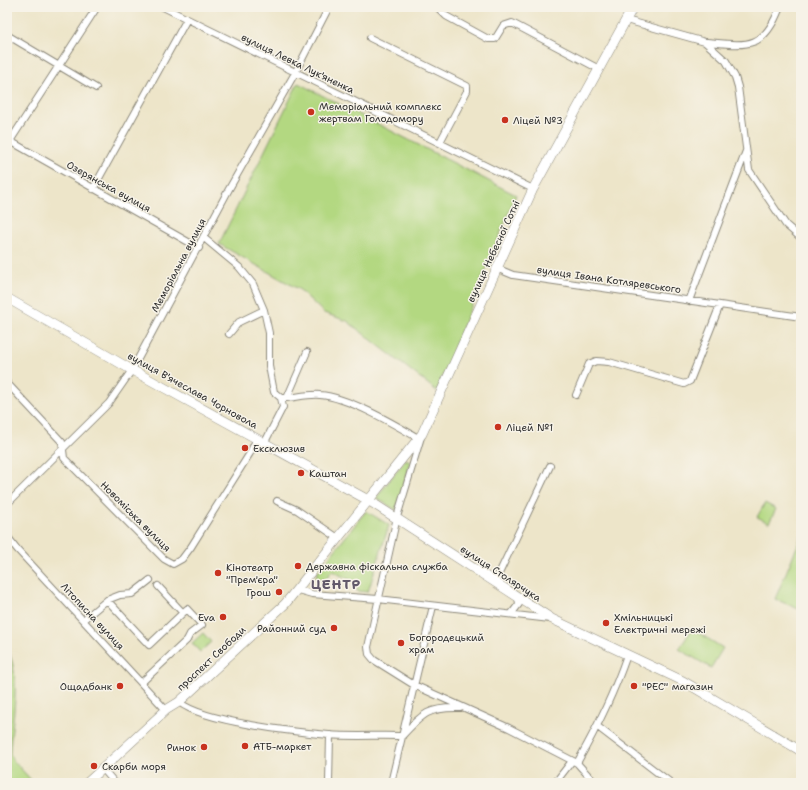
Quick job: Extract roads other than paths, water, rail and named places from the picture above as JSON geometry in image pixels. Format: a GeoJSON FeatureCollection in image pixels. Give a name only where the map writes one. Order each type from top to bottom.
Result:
{"type":"FeatureCollection","features":[{"type":"Feature","properties":{"kind":"street","name":"Озерянська вулиця"},"geometry":{"type":"LineString","coordinates":[[97,7],[9,140],[199,248]]}},
{"type":"Feature","properties":{"kind":"street","name":"вулиця Левка Лук'яненка"},"geometry":{"type":"LineString","coordinates":[[163,7],[533,189]]}},
{"type":"Feature","properties":{"kind":"street","name":"Меморіальна вулиця"},"geometry":{"type":"LineString","coordinates":[[7,504],[109,403],[132,370],[295,73],[328,7]]}},
{"type":"Feature","properties":{"kind":"street"},"geometry":{"type":"LineString","coordinates":[[437,7],[446,16],[488,39],[495,39],[503,26],[512,23],[599,69]]}},
{"type":"Feature","properties":{"kind":"street","name":"вулиця Небесної Сотні"},"geometry":{"type":"LineString","coordinates":[[368,500],[420,436],[533,189],[633,7]]}},
{"type":"Feature","properties":{"kind":"street"},"geometry":{"type":"LineString","coordinates":[[626,20],[705,42],[734,45],[746,44],[761,39],[780,7]]}},
{"type":"Feature","properties":{"kind":"street"},"geometry":{"type":"LineString","coordinates":[[93,189],[186,19]]}},
{"type":"Feature","properties":{"kind":"street"},"geometry":{"type":"LineString","coordinates":[[7,35],[96,88]]}},
{"type":"Feature","properties":{"kind":"street"},"geometry":{"type":"LineString","coordinates":[[370,38],[467,86],[466,91],[440,142]]}},
{"type":"Feature","properties":{"kind":"street"},"geometry":{"type":"LineString","coordinates":[[705,42],[726,61],[735,77],[749,170],[786,225],[801,238]]}},
{"type":"Feature","properties":{"kind":"street"},"geometry":{"type":"LineString","coordinates":[[689,301],[746,150]]}},
{"type":"Feature","properties":{"kind":"street"},"geometry":{"type":"LineString","coordinates":[[204,238],[239,267],[253,284],[264,310],[269,333],[269,366],[274,392],[284,398],[320,395],[338,399],[420,436],[397,517],[368,647],[369,654],[374,660],[414,685],[509,728],[574,762],[595,783]]}},
{"type":"Feature","properties":{"kind":"street","name":"вулиця Івана Котляревського"},"geometry":{"type":"LineString","coordinates":[[496,268],[513,275],[801,317]]}},
{"type":"Feature","properties":{"kind":"street","name":"вулиця В'ячеслава Чорновола"},"geometry":{"type":"LineString","coordinates":[[7,298],[132,370],[368,500]]}},
{"type":"Feature","properties":{"kind":"street"},"geometry":{"type":"LineString","coordinates":[[576,395],[589,364],[596,361],[609,362],[684,384],[690,382],[720,305]]}},
{"type":"Feature","properties":{"kind":"street"},"geometry":{"type":"LineString","coordinates":[[229,334],[239,322],[264,310]]}},
{"type":"Feature","properties":{"kind":"street"},"geometry":{"type":"LineString","coordinates":[[261,440],[283,407],[284,398],[307,352]]}},
{"type":"Feature","properties":{"kind":"street","name":"Новоміська вулиця"},"geometry":{"type":"LineString","coordinates":[[7,384],[62,442],[64,458],[164,559],[173,564],[182,559],[192,547],[250,453],[261,440]]}},
{"type":"Feature","properties":{"kind":"street"},"geometry":{"type":"LineString","coordinates":[[495,582],[550,466]]}},
{"type":"Feature","properties":{"kind":"street","name":"вулиця Столярчука"},"geometry":{"type":"LineString","coordinates":[[368,500],[397,517],[552,619],[683,681],[801,751]]}},
{"type":"Feature","properties":{"kind":"street","name":"проспект Свободи"},"geometry":{"type":"LineString","coordinates":[[87,783],[166,710],[179,702],[285,604],[298,590],[368,500]]}},
{"type":"Feature","properties":{"kind":"street"},"geometry":{"type":"LineString","coordinates":[[277,501],[297,510],[338,538]]}},
{"type":"Feature","properties":{"kind":"street","name":"Літописна вулиця"},"geometry":{"type":"LineString","coordinates":[[7,536],[166,710]]}},
{"type":"Feature","properties":{"kind":"street"},"geometry":{"type":"LineString","coordinates":[[83,620],[107,600],[120,595],[132,594],[150,580]]}},
{"type":"Feature","properties":{"kind":"street"},"geometry":{"type":"LineString","coordinates":[[158,586],[182,613]]}},
{"type":"Feature","properties":{"kind":"street"},"geometry":{"type":"LineString","coordinates":[[298,590],[312,594],[378,599],[433,606],[512,613],[552,619]]}},
{"type":"Feature","properties":{"kind":"street"},"geometry":{"type":"LineString","coordinates":[[512,613],[519,604],[518,597]]}},
{"type":"Feature","properties":{"kind":"street"},"geometry":{"type":"LineString","coordinates":[[107,600],[149,645],[187,609],[202,625],[190,634],[187,640],[141,682]]}},
{"type":"Feature","properties":{"kind":"street"},"geometry":{"type":"LineString","coordinates":[[391,783],[433,606]]}},
{"type":"Feature","properties":{"kind":"street"},"geometry":{"type":"LineString","coordinates":[[555,783],[574,762],[598,727],[616,686],[627,655]]}},
{"type":"Feature","properties":{"kind":"street"},"geometry":{"type":"LineString","coordinates":[[179,702],[187,709],[230,721],[330,735],[402,736],[421,716],[440,708],[462,708]]}},
{"type":"Feature","properties":{"kind":"street"},"geometry":{"type":"LineString","coordinates":[[598,727],[671,783]]}},
{"type":"Feature","properties":{"kind":"street"},"geometry":{"type":"LineString","coordinates":[[329,783],[330,735]]}},
{"type":"Feature","properties":{"kind":"street"},"geometry":{"type":"LineString","coordinates":[[103,769],[115,783]]}},
{"type":"Feature","properties":{"kind":"place","name":"Меморіальний комплекс жертвам Голодомору"},"geometry":{"type":"Point","coordinates":[311,112]}},
{"type":"Feature","properties":{"kind":"place","name":"Ліцей №3"},"geometry":{"type":"Point","coordinates":[505,120]}},
{"type":"Feature","properties":{"kind":"place","name":"Ліцей №1"},"geometry":{"type":"Point","coordinates":[498,427]}},
{"type":"Feature","properties":{"kind":"place","name":"Ексклюзив"},"geometry":{"type":"Point","coordinates":[245,448]}},
{"type":"Feature","properties":{"kind":"place","name":"Каштан"},"geometry":{"type":"Point","coordinates":[301,473]}},
{"type":"Feature","properties":{"kind":"place","name":"Державна фіскальна служба"},"geometry":{"type":"Point","coordinates":[298,566]}},
{"type":"Feature","properties":{"kind":"place","name":"Кінотеатр \"Прем'єра\""},"geometry":{"type":"Point","coordinates":[218,573]}},
{"type":"Feature","properties":{"kind":"place","name":"Грош"},"geometry":{"type":"Point","coordinates":[279,592]}},
{"type":"Feature","properties":{"kind":"place","name":"Eva"},"geometry":{"type":"Point","coordinates":[223,617]}},
{"type":"Feature","properties":{"kind":"place","name":"Хмільницькі Електричні мережі"},"geometry":{"type":"Point","coordinates":[606,623]}},
{"type":"Feature","properties":{"kind":"place","name":"Районний суд"},"geometry":{"type":"Point","coordinates":[334,628]}},
{"type":"Feature","properties":{"kind":"place","name":"Богородецький храм"},"geometry":{"type":"Point","coordinates":[401,643]}},
{"type":"Feature","properties":{"kind":"place","name":"Ощадбанк"},"geometry":{"type":"Point","coordinates":[120,686]}},
{"type":"Feature","properties":{"kind":"place","name":"\"РЕС\" магазин"},"geometry":{"type":"Point","coordinates":[634,686]}},
{"type":"Feature","properties":{"kind":"place","name":"АТБ-маркет"},"geometry":{"type":"Point","coordinates":[245,746]}},
{"type":"Feature","properties":{"kind":"place","name":"Ринок"},"geometry":{"type":"Point","coordinates":[204,747]}},
{"type":"Feature","properties":{"kind":"place","name":"Скарби моря"},"geometry":{"type":"Point","coordinates":[94,766]}},
{"type":"Feature","properties":{"kind":"district","name":"ЦЕНТР"},"geometry":{"type":"Point","coordinates":[336,584]}}]}
